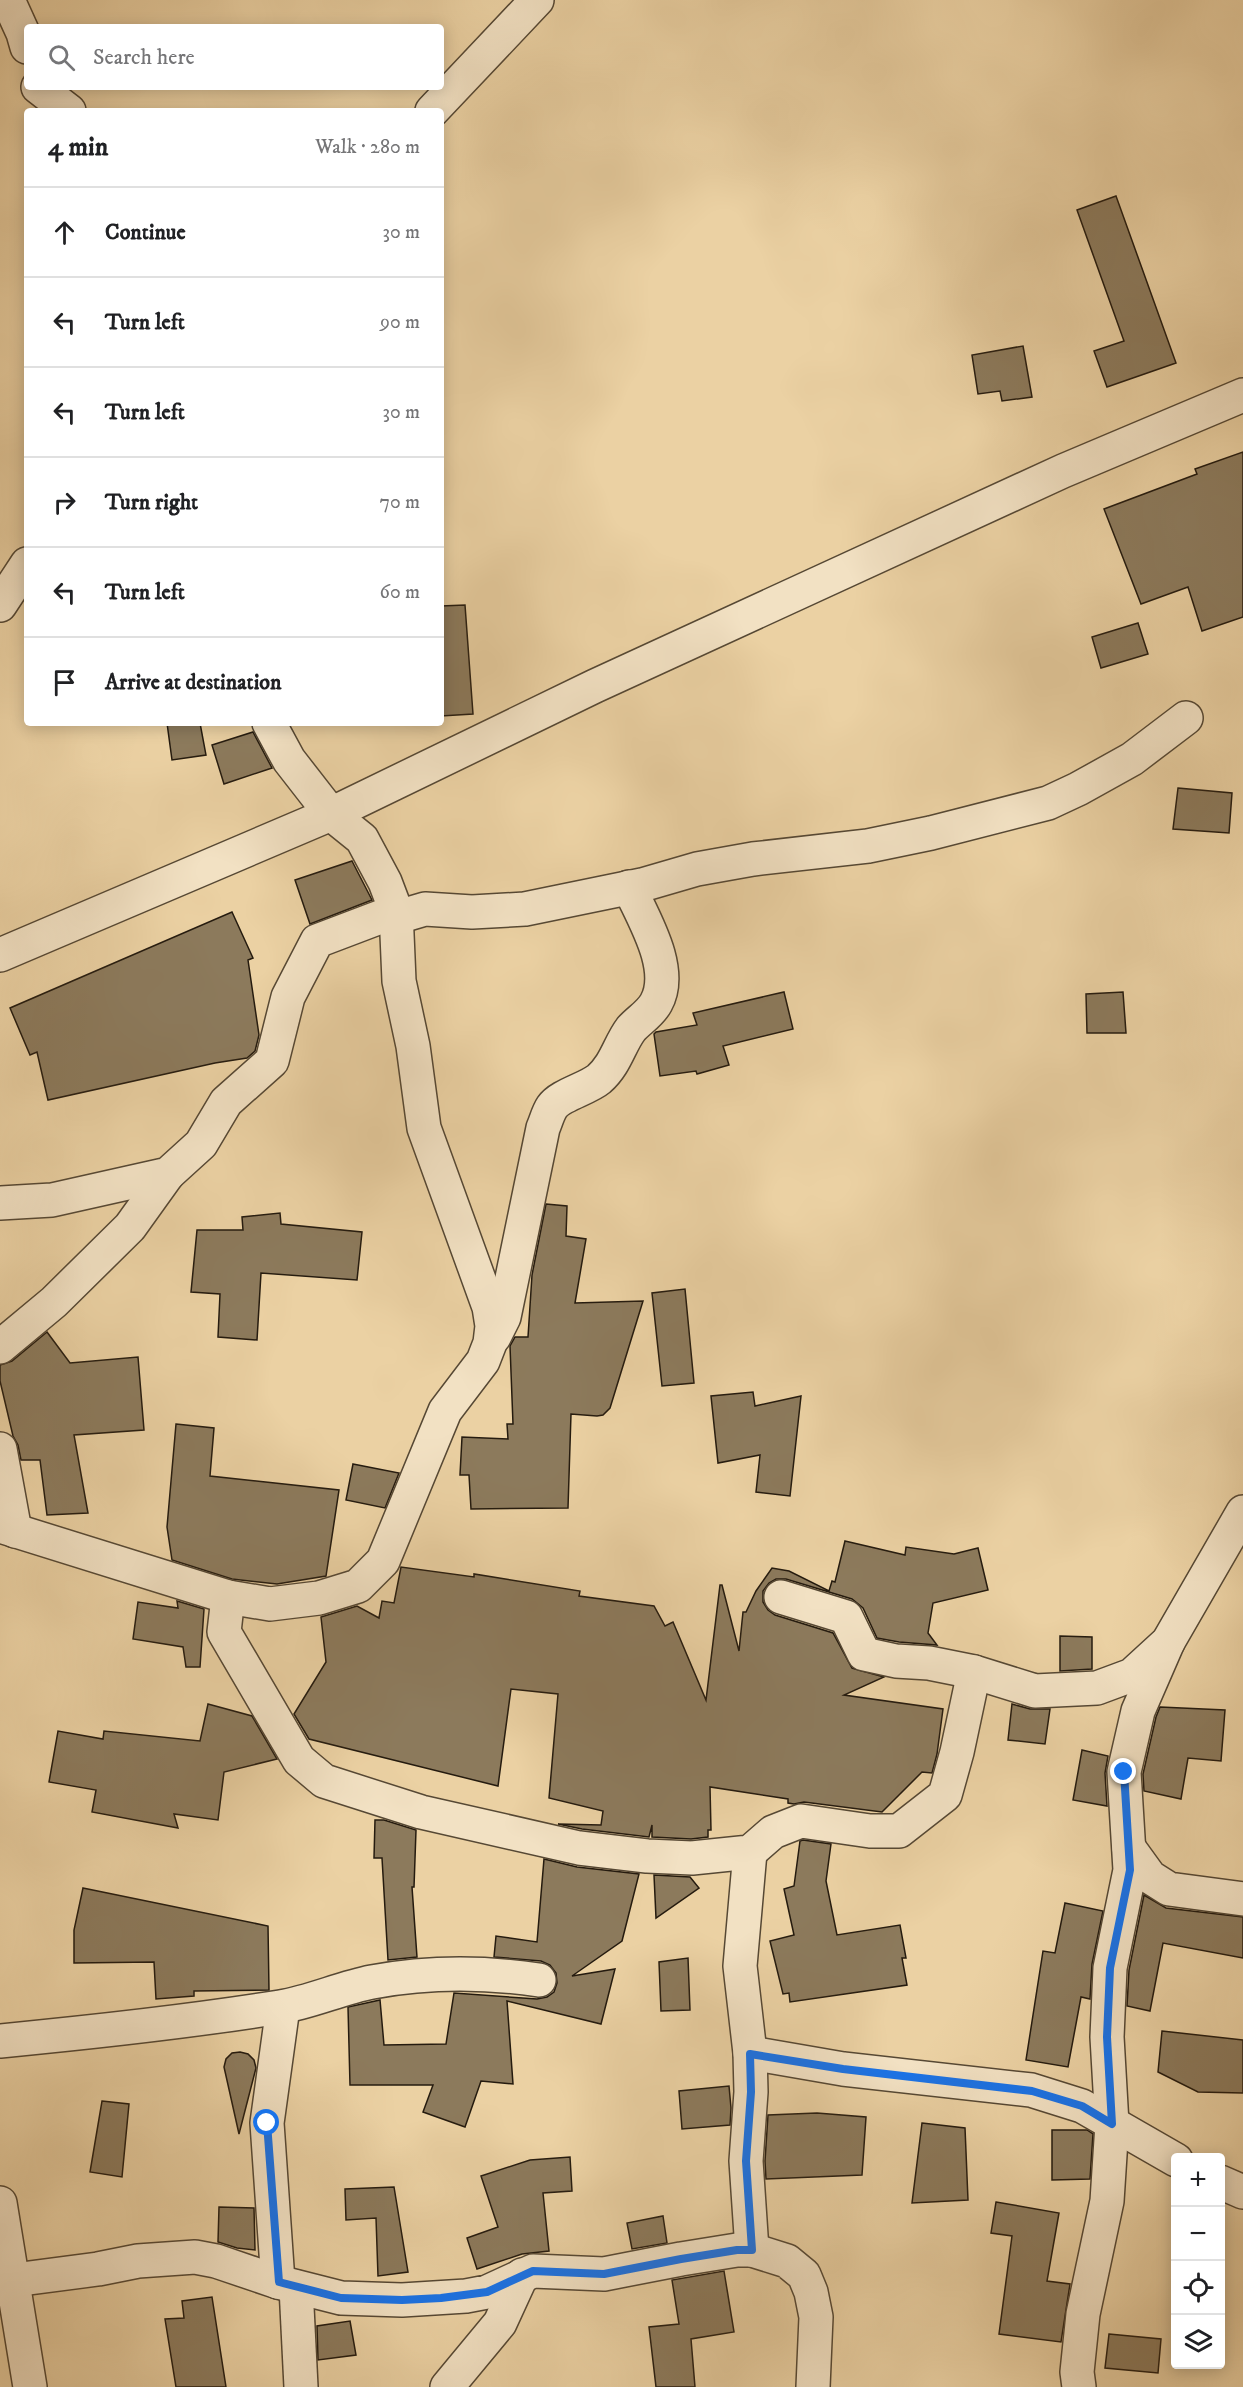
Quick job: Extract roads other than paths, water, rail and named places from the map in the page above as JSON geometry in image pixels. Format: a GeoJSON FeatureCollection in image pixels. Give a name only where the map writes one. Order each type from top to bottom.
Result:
{"type":"FeatureCollection","features":[{"type":"Feature","properties":{"kind":"street"},"geometry":{"type":"LineString","coordinates":[[8,0],[24,36]]}},
{"type":"Feature","properties":{"kind":"street"},"geometry":{"type":"LineString","coordinates":[[435,108],[537,0]]}},
{"type":"Feature","properties":{"kind":"street"},"geometry":{"type":"LineString","coordinates":[[42,90],[65,108]]}},
{"type":"Feature","properties":{"kind":"street"},"geometry":{"type":"LineString","coordinates":[[0,955],[331,814],[595,686],[1052,476],[1243,395]]}},
{"type":"Feature","properties":{"kind":"street"},"geometry":{"type":"LineString","coordinates":[[0,605],[24,569]]}},
{"type":"Feature","properties":{"kind":"street"},"geometry":{"type":"LineString","coordinates":[[0,1347],[54,1302],[130,1227],[168,1174],[201,1144],[226,1102],[272,1061],[288,997],[317,941],[396,911],[408,914],[425,909],[472,912],[525,909],[629,887],[697,869],[753,859],[868,846],[931,833],[1048,803],[1132,759],[1186,718]]}},
{"type":"Feature","properties":{"kind":"street"},"geometry":{"type":"LineString","coordinates":[[271,726],[289,760],[331,814],[362,839],[385,882],[396,911],[399,981],[413,1046],[424,1128],[489,1307],[492,1326],[490,1343]]}},
{"type":"Feature","properties":{"kind":"street"},"geometry":{"type":"LineString","coordinates":[[0,1449],[7,1529],[228,1596],[270,1604],[319,1598],[358,1586],[383,1561],[445,1412],[483,1361],[504,1317],[548,1113],[553,1104],[598,1079],[617,1057],[631,1030],[657,1003],[663,976],[651,935],[629,887]]}},
{"type":"Feature","properties":{"kind":"street"},"geometry":{"type":"LineString","coordinates":[[0,1203],[52,1200],[168,1174]]}},
{"type":"Feature","properties":{"kind":"street"},"geometry":{"type":"LineString","coordinates":[[1079,2387],[1077,2372],[1083,2314],[1107,2201],[1112,2124],[1107,2037],[1110,1968],[1130,1870],[1124,1772],[1137,1711],[1168,1642],[1243,1512]]}},
{"type":"Feature","properties":{"kind":"street"},"geometry":{"type":"LineString","coordinates":[[228,1596],[224,1632],[299,1760],[324,1781],[421,1812],[579,1848],[647,1856],[692,1858],[750,1852],[773,1832],[801,1821],[870,1831],[899,1830],[945,1795],[975,1672]]}},
{"type":"Feature","properties":{"kind":"street"},"geometry":{"type":"LineString","coordinates":[[781,1597],[846,1617],[864,1654],[897,1661],[929,1662],[975,1672],[1035,1691],[1097,1688],[1132,1675],[1168,1642]]}},
{"type":"Feature","properties":{"kind":"street"},"geometry":{"type":"LineString","coordinates":[[1129,1848],[1150,1877],[1169,1889],[1243,1899]]}},
{"type":"Feature","properties":{"kind":"street"},"geometry":{"type":"LineString","coordinates":[[750,1852],[740,1966],[750,2054],[751,2092],[746,2161],[752,2250]]}},
{"type":"Feature","properties":{"kind":"street"},"geometry":{"type":"LineString","coordinates":[[0,2042],[148,2026],[283,2007],[373,1982],[423,1976],[506,1975],[539,1980]]}},
{"type":"Feature","properties":{"kind":"street"},"geometry":{"type":"LineString","coordinates":[[283,2007],[267,2123],[301,2387]]}},
{"type":"Feature","properties":{"kind":"street"},"geometry":{"type":"LineString","coordinates":[[750,2054],[843,2069],[1032,2091],[1082,2106],[1171,2157]]}},
{"type":"Feature","properties":{"kind":"street"},"geometry":{"type":"LineString","coordinates":[[1225,2184],[1243,2192]]}},
{"type":"Feature","properties":{"kind":"street"},"geometry":{"type":"LineString","coordinates":[[0,2203],[30,2387]]}},
{"type":"Feature","properties":{"kind":"street"},"geometry":{"type":"LineString","coordinates":[[14,2280],[98,2270],[138,2261],[185,2257],[216,2261],[287,2284],[341,2298],[402,2300],[466,2296],[487,2292],[533,2271],[604,2274],[681,2259],[737,2250],[752,2250],[787,2260],[804,2275],[811,2292],[816,2317],[813,2387]]}},
{"type":"Feature","properties":{"kind":"street"},"geometry":{"type":"LineString","coordinates":[[447,2387],[500,2323],[522,2275]]}}]}
